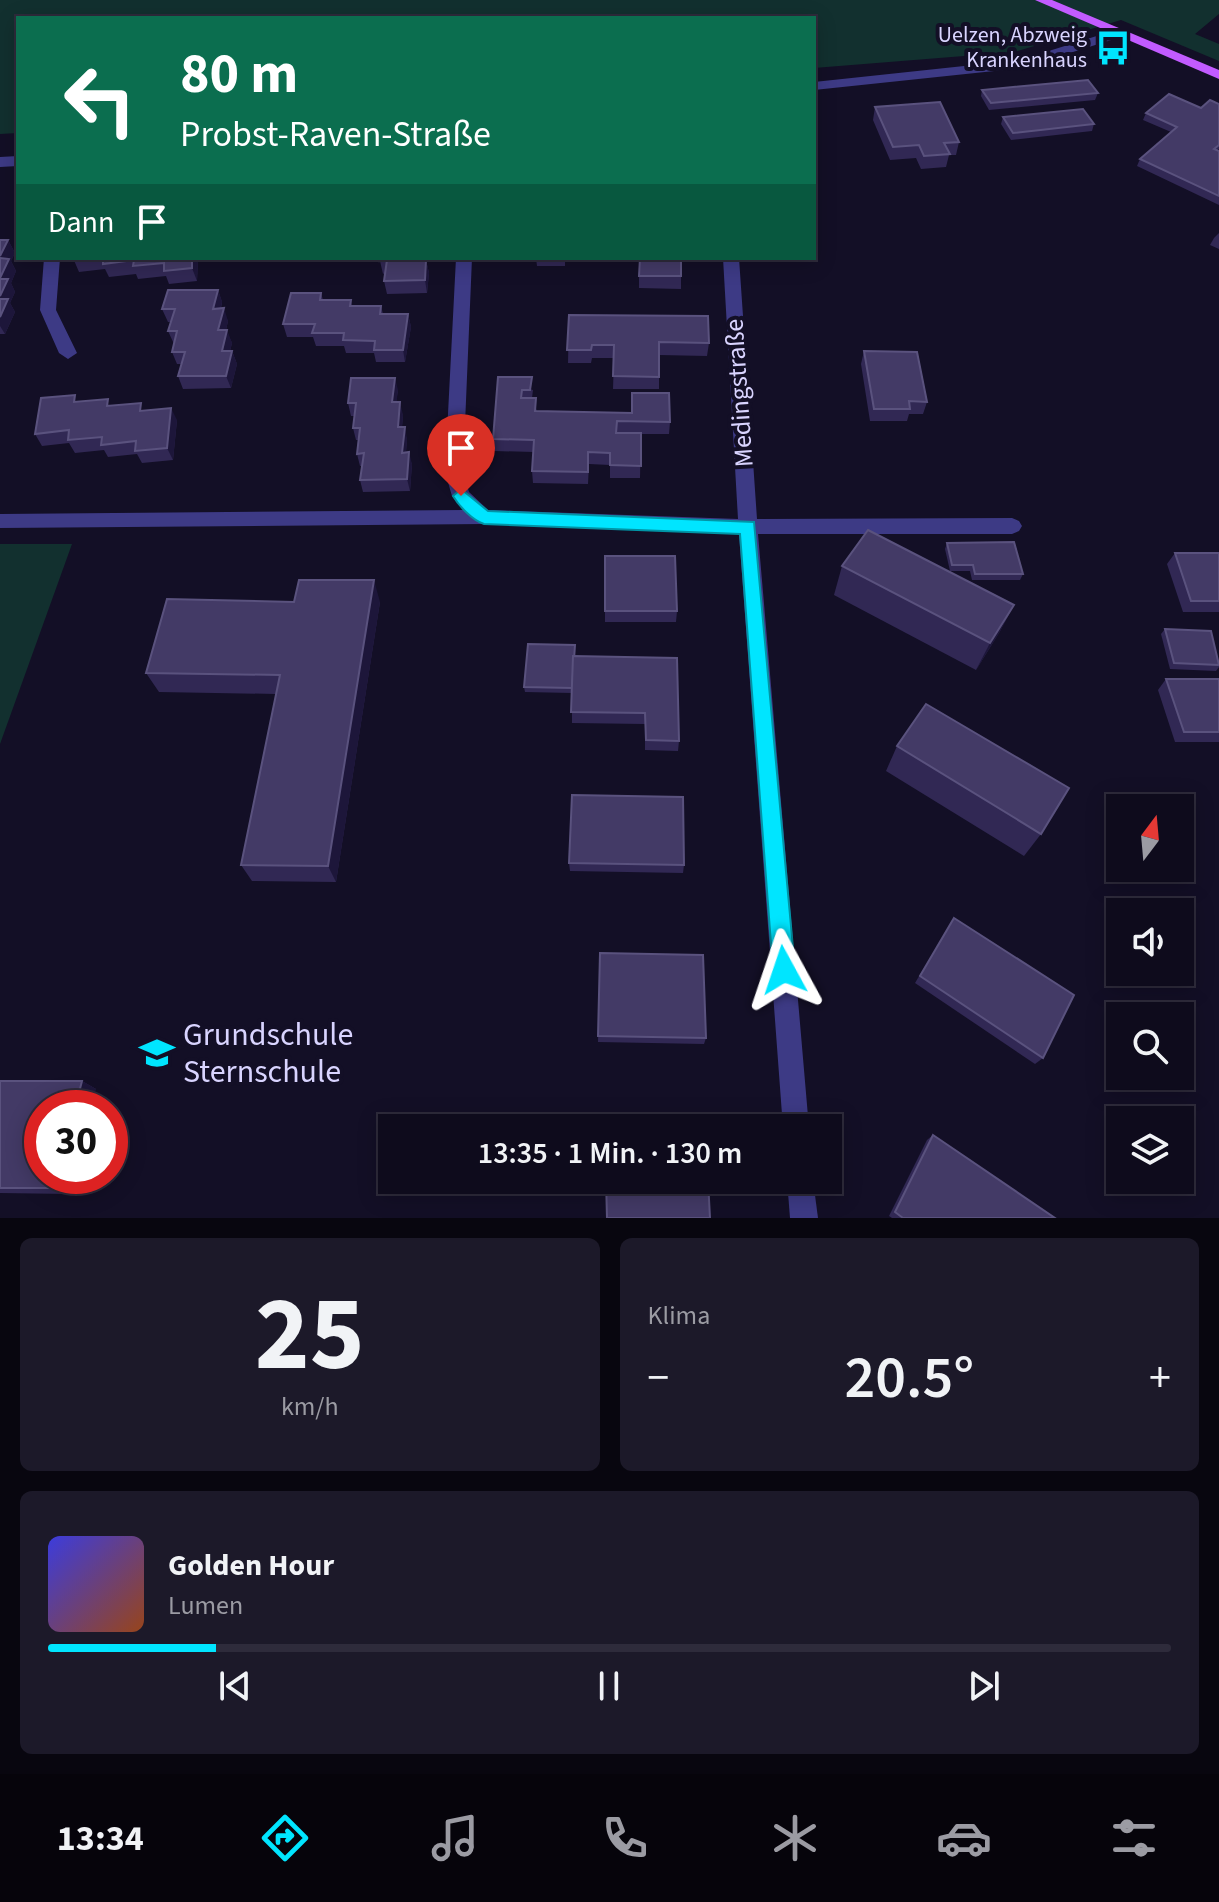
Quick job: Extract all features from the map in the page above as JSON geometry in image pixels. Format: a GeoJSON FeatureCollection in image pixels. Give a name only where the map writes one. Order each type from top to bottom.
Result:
{"type":"FeatureCollection","features":[{"type":"Feature","properties":{"kind":"main road"},"geometry":{"type":"LineString","coordinates":[[1041,0],[1219,75]]}},
{"type":"Feature","properties":{"kind":"street"},"geometry":{"type":"LineString","coordinates":[[816,86],[1022,64],[1119,33]]}},
{"type":"Feature","properties":{"kind":"street"},"geometry":{"type":"LineString","coordinates":[[52,260],[48,310],[68,353]]}},
{"type":"Feature","properties":{"kind":"street"},"geometry":{"type":"LineString","coordinates":[[464,260],[454,472],[461,496],[484,517]]}},
{"type":"Feature","properties":{"kind":"street","name":"Medingstraße"},"geometry":{"type":"LineString","coordinates":[[731,260],[748,527],[795,1114]]}},
{"type":"Feature","properties":{"kind":"street"},"geometry":{"type":"LineString","coordinates":[[0,521],[484,517],[748,527],[1012,526]]}},
{"type":"Feature","properties":{"kind":"street"},"geometry":{"type":"LineString","coordinates":[[801,1194],[804,1218]]}},
{"type":"Feature","properties":{"kind":"green space"},"geometry":{"type":"Polygon","coordinates":[[[0,0],[1219,0],[1219,14],[1195,34],[1219,44],[1219,61],[1121,20],[1014,52],[816,68],[816,16],[16,16],[16,133],[0,134],[0,0]]]}},
{"type":"Feature","properties":{"kind":"green space"},"geometry":{"type":"Polygon","coordinates":[[[0,544],[72,544],[0,744],[0,544]]]}},
{"type":"Feature","properties":{"kind":"building"},"geometry":{"type":"Polygon","coordinates":[[[1088,80],[1098,93],[991,103],[982,90],[1088,80]]]}},
{"type":"Feature","properties":{"kind":"building"},"geometry":{"type":"Polygon","coordinates":[[[1169,94],[1201,108],[1210,100],[1219,104],[1219,145],[1214,149],[1219,151],[1219,196],[1140,159],[1177,127],[1146,113],[1169,94]]]}},
{"type":"Feature","properties":{"kind":"building"},"geometry":{"type":"Polygon","coordinates":[[[940,102],[959,142],[944,143],[950,154],[924,156],[919,145],[893,147],[875,107],[940,102]]]}},
{"type":"Feature","properties":{"kind":"building"},"geometry":{"type":"Polygon","coordinates":[[[1083,109],[1094,124],[1013,133],[1003,117],[1083,109]]]}},
{"type":"Feature","properties":{"kind":"building"},"geometry":{"type":"Polygon","coordinates":[[[0,240],[8,240],[0,256],[0,240]]]}},
{"type":"Feature","properties":{"kind":"building"},"geometry":{"type":"Polygon","coordinates":[[[0,258],[9,259],[0,278],[0,258]]]}},
{"type":"Feature","properties":{"kind":"building"},"geometry":{"type":"Polygon","coordinates":[[[103,260],[134,260],[103,264],[103,260]]]}},
{"type":"Feature","properties":{"kind":"building"},"geometry":{"type":"Polygon","coordinates":[[[134,260],[192,260],[192,268],[164,271],[164,263],[133,266],[134,260]]]}},
{"type":"Feature","properties":{"kind":"building"},"geometry":{"type":"Polygon","coordinates":[[[387,260],[426,260],[425,280],[384,281],[387,260]]]}},
{"type":"Feature","properties":{"kind":"building"},"geometry":{"type":"Polygon","coordinates":[[[640,260],[681,260],[681,276],[639,276],[640,260]]]}},
{"type":"Feature","properties":{"kind":"building"},"geometry":{"type":"Polygon","coordinates":[[[0,279],[8,279],[0,296],[0,279]]]}},
{"type":"Feature","properties":{"kind":"building"},"geometry":{"type":"Polygon","coordinates":[[[168,290],[218,290],[213,309],[224,308],[218,330],[227,330],[222,351],[232,351],[226,376],[178,376],[185,352],[172,352],[177,331],[168,331],[175,309],[162,309],[168,290]]]}},
{"type":"Feature","properties":{"kind":"building"},"geometry":{"type":"Polygon","coordinates":[[[291,293],[321,293],[320,300],[351,300],[350,306],[381,306],[380,314],[408,314],[403,350],[374,350],[375,341],[343,340],[344,333],[312,333],[315,324],[283,324],[291,293]]]}},
{"type":"Feature","properties":{"kind":"building"},"geometry":{"type":"Polygon","coordinates":[[[0,299],[8,299],[0,317],[0,299]]]}},
{"type":"Feature","properties":{"kind":"building"},"geometry":{"type":"Polygon","coordinates":[[[569,315],[708,316],[709,343],[659,342],[659,377],[613,376],[614,345],[592,345],[591,350],[567,350],[569,315]]]}},
{"type":"Feature","properties":{"kind":"building"},"geometry":{"type":"Polygon","coordinates":[[[864,351],[917,352],[927,402],[909,401],[910,409],[874,409],[864,351]]]}},
{"type":"Feature","properties":{"kind":"building"},"geometry":{"type":"Polygon","coordinates":[[[498,377],[532,377],[530,390],[522,390],[521,398],[536,398],[535,411],[632,413],[632,393],[669,393],[670,422],[617,421],[616,433],[641,433],[641,466],[610,465],[610,453],[588,452],[588,472],[532,471],[534,440],[493,439],[498,377]]]}},
{"type":"Feature","properties":{"kind":"building"},"geometry":{"type":"Polygon","coordinates":[[[351,378],[395,378],[392,402],[400,402],[398,427],[405,427],[402,453],[409,452],[407,479],[360,480],[364,453],[357,454],[360,428],[353,428],[356,403],[348,403],[351,378]]]}},
{"type":"Feature","properties":{"kind":"building"},"geometry":{"type":"Polygon","coordinates":[[[75,395],[74,402],[108,399],[107,406],[141,403],[140,411],[171,408],[167,448],[135,451],[136,441],[101,445],[102,437],[68,440],[69,430],[35,434],[41,398],[75,395]]]}},
{"type":"Feature","properties":{"kind":"building"},"geometry":{"type":"Polygon","coordinates":[[[868,530],[1014,605],[990,643],[842,566],[868,530]]]}},
{"type":"Feature","properties":{"kind":"building"},"geometry":{"type":"Polygon","coordinates":[[[1014,542],[1023,574],[975,574],[973,565],[952,565],[947,543],[1014,542]]]}},
{"type":"Feature","properties":{"kind":"building"},"geometry":{"type":"Polygon","coordinates":[[[1175,553],[1219,553],[1219,601],[1191,601],[1175,553]]]}},
{"type":"Feature","properties":{"kind":"building"},"geometry":{"type":"Polygon","coordinates":[[[605,556],[675,556],[677,611],[605,611],[605,556]]]}},
{"type":"Feature","properties":{"kind":"building"},"geometry":{"type":"Polygon","coordinates":[[[299,580],[374,580],[328,866],[241,865],[280,675],[146,673],[167,599],[294,602],[299,580]]]}},
{"type":"Feature","properties":{"kind":"building"},"geometry":{"type":"Polygon","coordinates":[[[1165,629],[1211,631],[1219,665],[1174,663],[1165,629]]]}},
{"type":"Feature","properties":{"kind":"building"},"geometry":{"type":"Polygon","coordinates":[[[528,644],[575,645],[572,688],[524,687],[528,644]]]}},
{"type":"Feature","properties":{"kind":"building"},"geometry":{"type":"Polygon","coordinates":[[[573,656],[677,658],[679,741],[646,740],[645,713],[571,712],[573,656]]]}},
{"type":"Feature","properties":{"kind":"building"},"geometry":{"type":"Polygon","coordinates":[[[1166,679],[1219,679],[1219,732],[1184,732],[1166,679]]]}},
{"type":"Feature","properties":{"kind":"building"},"geometry":{"type":"Polygon","coordinates":[[[926,704],[1069,788],[1041,834],[897,746],[926,704]]]}},
{"type":"Feature","properties":{"kind":"building"},"geometry":{"type":"Polygon","coordinates":[[[572,795],[683,797],[684,865],[569,863],[572,795]]]}},
{"type":"Feature","properties":{"kind":"building"},"geometry":{"type":"Polygon","coordinates":[[[954,918],[1074,995],[1043,1058],[920,976],[954,918]]]}},
{"type":"Feature","properties":{"kind":"building"},"geometry":{"type":"Polygon","coordinates":[[[600,953],[703,955],[706,1038],[598,1036],[600,953]]]}},
{"type":"Feature","properties":{"kind":"building"},"geometry":{"type":"Polygon","coordinates":[[[0,1081],[82,1081],[80,1090],[24,1090],[24,1188],[0,1188],[0,1081]]]}},
{"type":"Feature","properties":{"kind":"building"},"geometry":{"type":"Polygon","coordinates":[[[933,1135],[1055,1218],[903,1218],[895,1212],[933,1135]]]}},
{"type":"Feature","properties":{"kind":"building"},"geometry":{"type":"Polygon","coordinates":[[[606,1194],[709,1194],[710,1218],[607,1218],[606,1194]]]}},
{"type":"Feature","properties":{"kind":"place","name":"Uelzen, Abzweig Krankenhaus"},"geometry":{"type":"Point","coordinates":[1113,48]}},
{"type":"Feature","properties":{"kind":"place","name":"Grundschule Sternschule"},"geometry":{"type":"Point","coordinates":[157,1053]}},
{"type":"Feature","properties":{"kind":"route"},"geometry":{"type":"LineString","coordinates":[[461,496],[484,517],[748,527],[784,970]]}}]}
